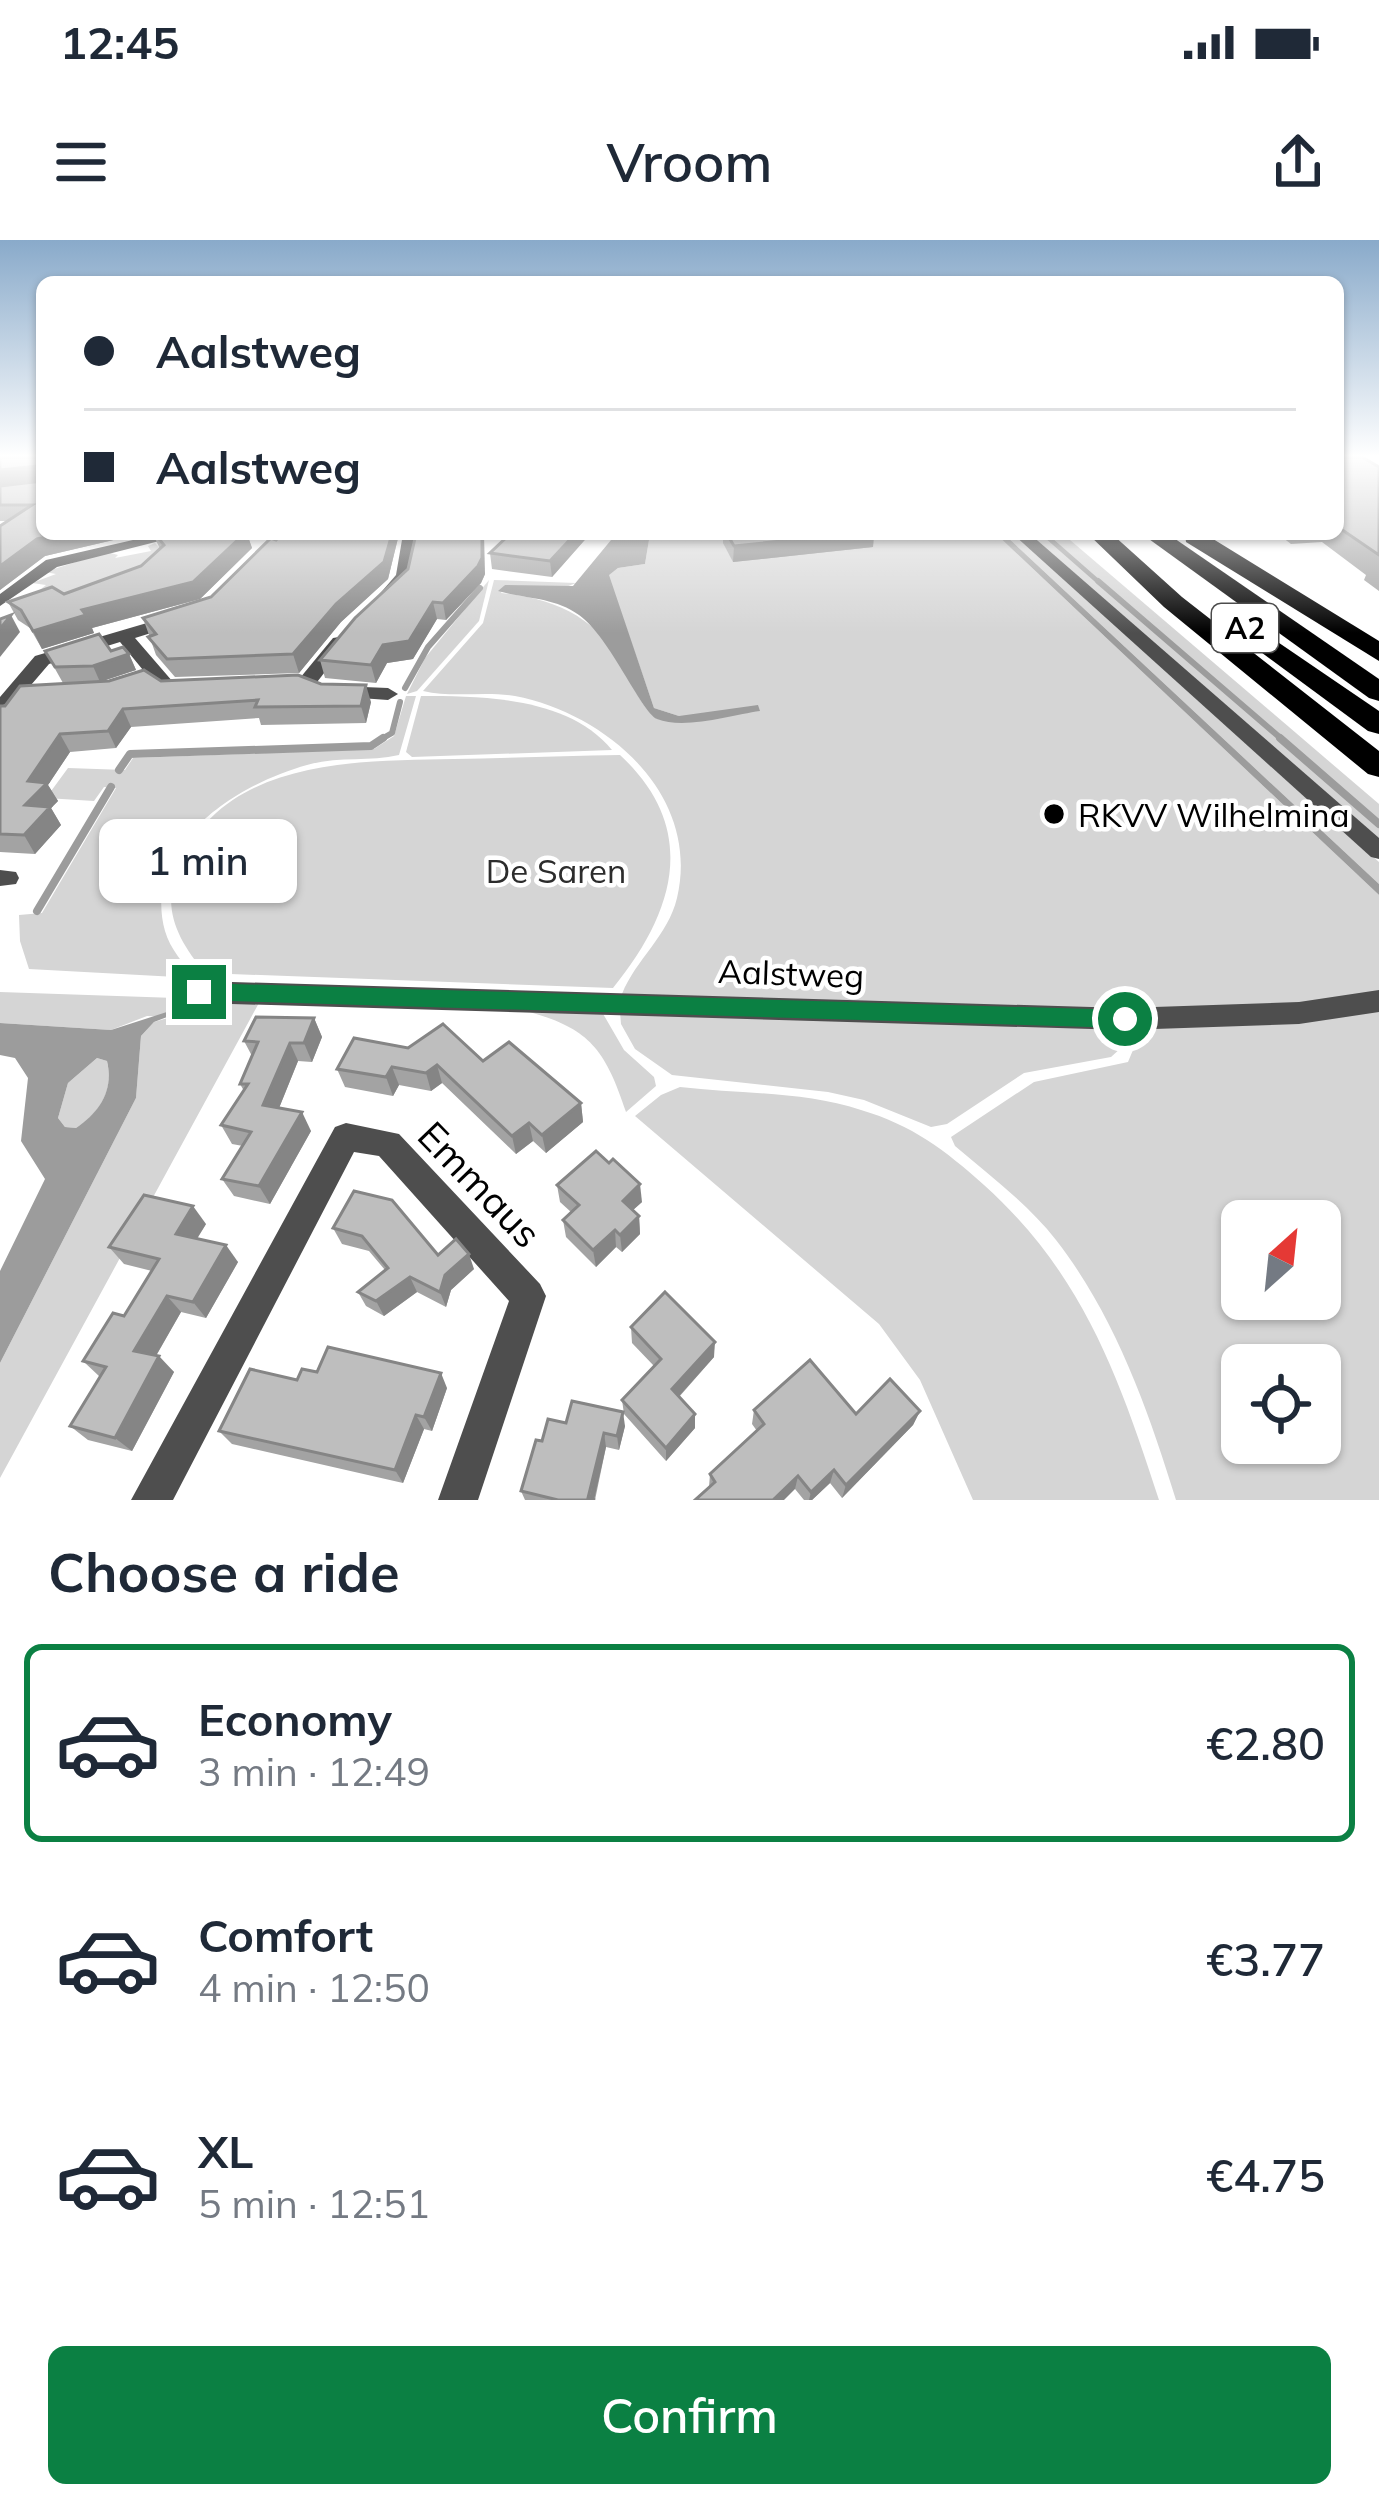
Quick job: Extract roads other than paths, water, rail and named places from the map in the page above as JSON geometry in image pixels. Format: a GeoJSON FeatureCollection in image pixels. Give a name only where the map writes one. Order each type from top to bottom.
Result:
{"type":"FeatureCollection","features":[{"type":"Feature","properties":{"kind":"highway","name":"A2"},"geometry":{"type":"LineString","coordinates":[[1110,540],[1173,602],[1379,767]]}},
{"type":"Feature","properties":{"kind":"highway","name":"A2"},"geometry":{"type":"LineString","coordinates":[[1113,540],[1379,725]]}},
{"type":"Feature","properties":{"kind":"highway","name":"A2"},"geometry":{"type":"LineString","coordinates":[[1162,540],[1379,692]]}},
{"type":"Feature","properties":{"kind":"highway","name":"A2"},"geometry":{"type":"LineString","coordinates":[[1200,540],[1379,653]]}},
{"type":"Feature","properties":{"kind":"street"},"geometry":{"type":"LineString","coordinates":[[1,601],[52,563],[153,540]]}},
{"type":"Feature","properties":{"kind":"street"},"geometry":{"type":"LineString","coordinates":[[367,614],[404,575],[410,540]]}},
{"type":"Feature","properties":{"kind":"street"},"geometry":{"type":"LineString","coordinates":[[1028,540],[1379,851]]}},
{"type":"Feature","properties":{"kind":"street"},"geometry":{"type":"LineString","coordinates":[[1,706],[41,660],[194,614]]}},
{"type":"Feature","properties":{"kind":"street"},"geometry":{"type":"LineString","coordinates":[[307,682],[350,629]]}},
{"type":"Feature","properties":{"kind":"street"},"geometry":{"type":"LineString","coordinates":[[123,635],[148,677],[168,688],[214,686]]}},
{"type":"Feature","properties":{"kind":"street"},"geometry":{"type":"LineString","coordinates":[[284,683],[388,694]]}},
{"type":"Feature","properties":{"kind":"street","name":"Aalstweg"},"geometry":{"type":"LineString","coordinates":[[199,992],[1125,1019],[1299,1012],[1379,1001]]}},
{"type":"Feature","properties":{"kind":"street","name":"Emmaus"},"geometry":{"type":"LineString","coordinates":[[151,1500],[346,1137],[388,1144],[528,1296],[458,1500]]}},
{"type":"Feature","properties":{"kind":"waterway"},"geometry":{"type":"LineString","coordinates":[[1051,540],[1101,584]]}},
{"type":"Feature","properties":{"kind":"waterway"},"geometry":{"type":"LineString","coordinates":[[1098,581],[1284,741]]}},
{"type":"Feature","properties":{"kind":"waterway"},"geometry":{"type":"LineString","coordinates":[[405,688],[428,647],[480,588]]}},
{"type":"Feature","properties":{"kind":"waterway"},"geometry":{"type":"LineString","coordinates":[[382,739],[392,733],[400,702]]}},
{"type":"Feature","properties":{"kind":"waterway"},"geometry":{"type":"LineString","coordinates":[[1280,738],[1379,824]]}},
{"type":"Feature","properties":{"kind":"waterway"},"geometry":{"type":"LineString","coordinates":[[119,770],[130,754],[371,746],[382,739]]}},
{"type":"Feature","properties":{"kind":"waterway"},"geometry":{"type":"LineString","coordinates":[[378,741],[382,739]]}},
{"type":"Feature","properties":{"kind":"waterway"},"geometry":{"type":"LineString","coordinates":[[37,911],[111,787]]}},
{"type":"Feature","properties":{"kind":"place","name":"RKVV Wilhelmina"},"geometry":{"type":"Point","coordinates":[1054,814]}},
{"type":"Feature","properties":{"kind":"park label","name":"De Saren"},"geometry":{"type":"Point","coordinates":[556,870]}}]}
